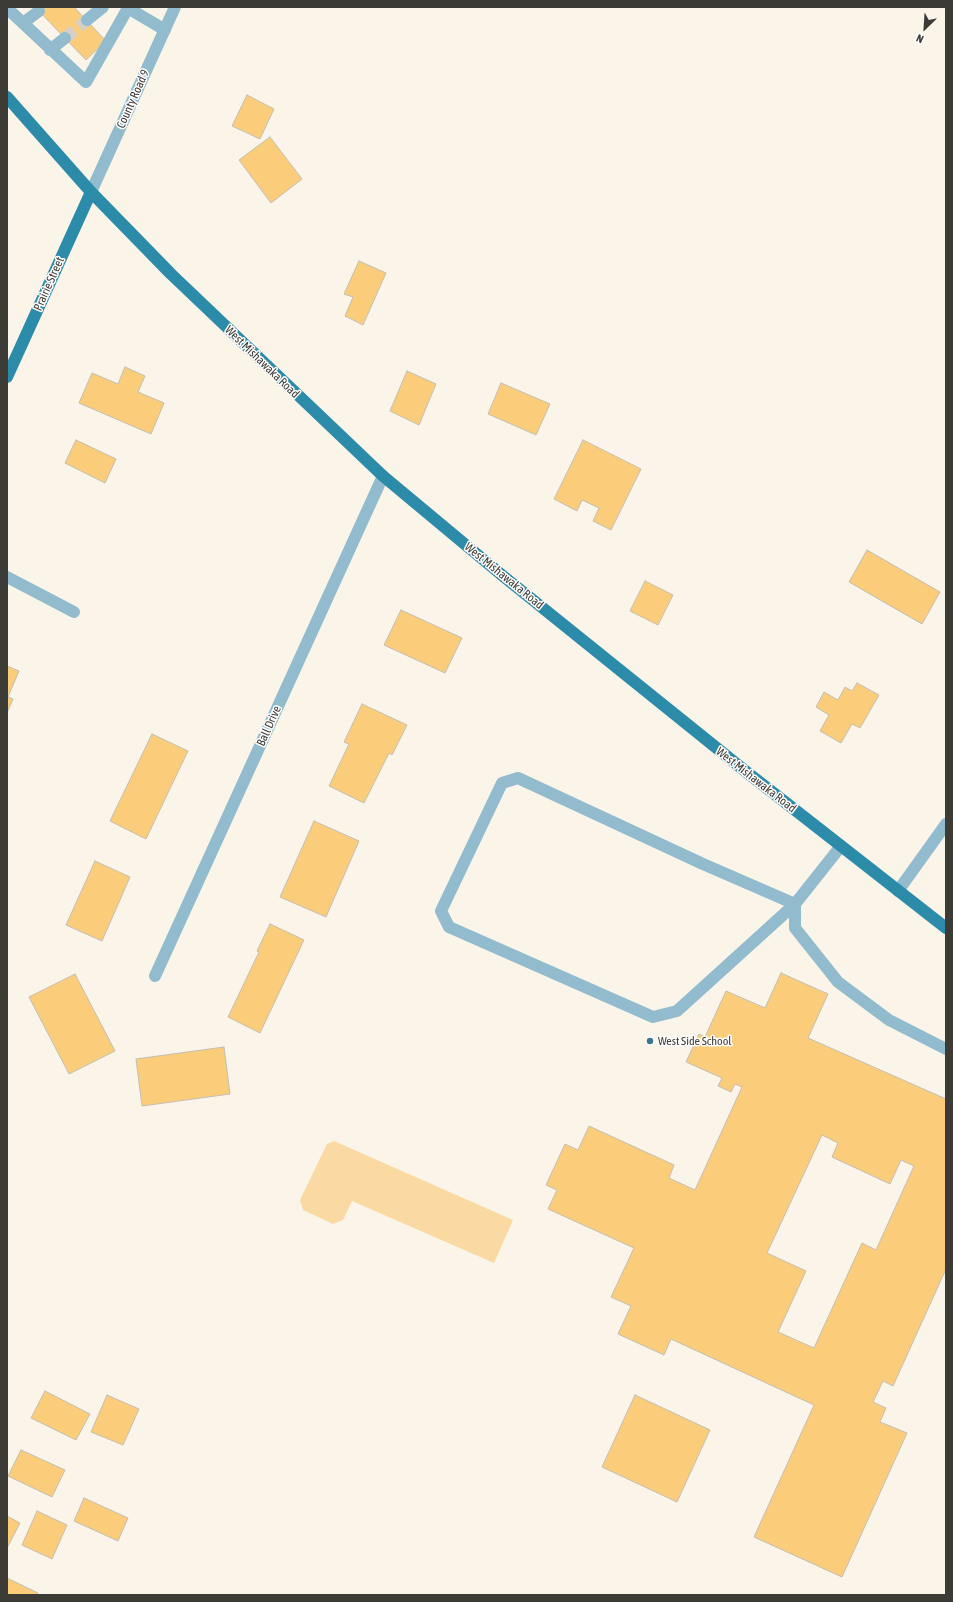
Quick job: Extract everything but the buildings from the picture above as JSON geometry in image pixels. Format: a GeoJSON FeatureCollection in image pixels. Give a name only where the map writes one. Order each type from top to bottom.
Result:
{"type":"FeatureCollection","features":[{"type":"Feature","properties":{"kind":"main road","name":"West Mishawaka Road"},"geometry":{"type":"LineString","coordinates":[[7,97],[91,192],[171,274],[383,476],[503,576],[731,760],[946,928]]}},
{"type":"Feature","properties":{"kind":"main road","name":"Prairie Street"},"geometry":{"type":"LineString","coordinates":[[7,377],[91,192]]}},
{"type":"Feature","properties":{"kind":"street"},"geometry":{"type":"LineString","coordinates":[[87,20],[103,7]]}},
{"type":"Feature","properties":{"kind":"street","name":"County Road 9"},"geometry":{"type":"LineString","coordinates":[[91,192],[175,7]]}},
{"type":"Feature","properties":{"kind":"street"},"geometry":{"type":"LineString","coordinates":[[8,10],[86,82],[127,8],[165,30]]}},
{"type":"Feature","properties":{"kind":"street"},"geometry":{"type":"LineString","coordinates":[[23,23],[39,11]]}},
{"type":"Feature","properties":{"kind":"street"},"geometry":{"type":"LineString","coordinates":[[50,50],[65,38]]}},
{"type":"Feature","properties":{"kind":"street","name":"Ball Drive"},"geometry":{"type":"LineString","coordinates":[[155,976],[383,476]]}},
{"type":"Feature","properties":{"kind":"street"},"geometry":{"type":"LineString","coordinates":[[7,577],[74,612]]}},
{"type":"Feature","properties":{"kind":"street"},"geometry":{"type":"LineString","coordinates":[[795,904],[703,864],[518,778],[502,783],[441,911],[449,927],[653,1017],[677,1011],[795,904],[841,846]]}},
{"type":"Feature","properties":{"kind":"street"},"geometry":{"type":"LineString","coordinates":[[898,890],[946,824]]}},
{"type":"Feature","properties":{"kind":"street"},"geometry":{"type":"LineString","coordinates":[[795,904],[795,928],[838,982],[889,1020],[946,1049]]}},
{"type":"Feature","properties":{"kind":"shaded area"},"geometry":{"type":"Polygon","coordinates":[[[334,1141],[513,1220],[494,1263],[352,1201],[343,1220],[333,1224],[303,1210],[300,1200],[327,1144],[334,1141]]]}},
{"type":"Feature","properties":{"kind":"tunnel"},"geometry":{"type":"LineString","coordinates":[[65,38],[87,20]]}},
{"type":"Feature","properties":{"kind":"place","name":"West Side School"},"geometry":{"type":"Point","coordinates":[650,1041]}}]}
